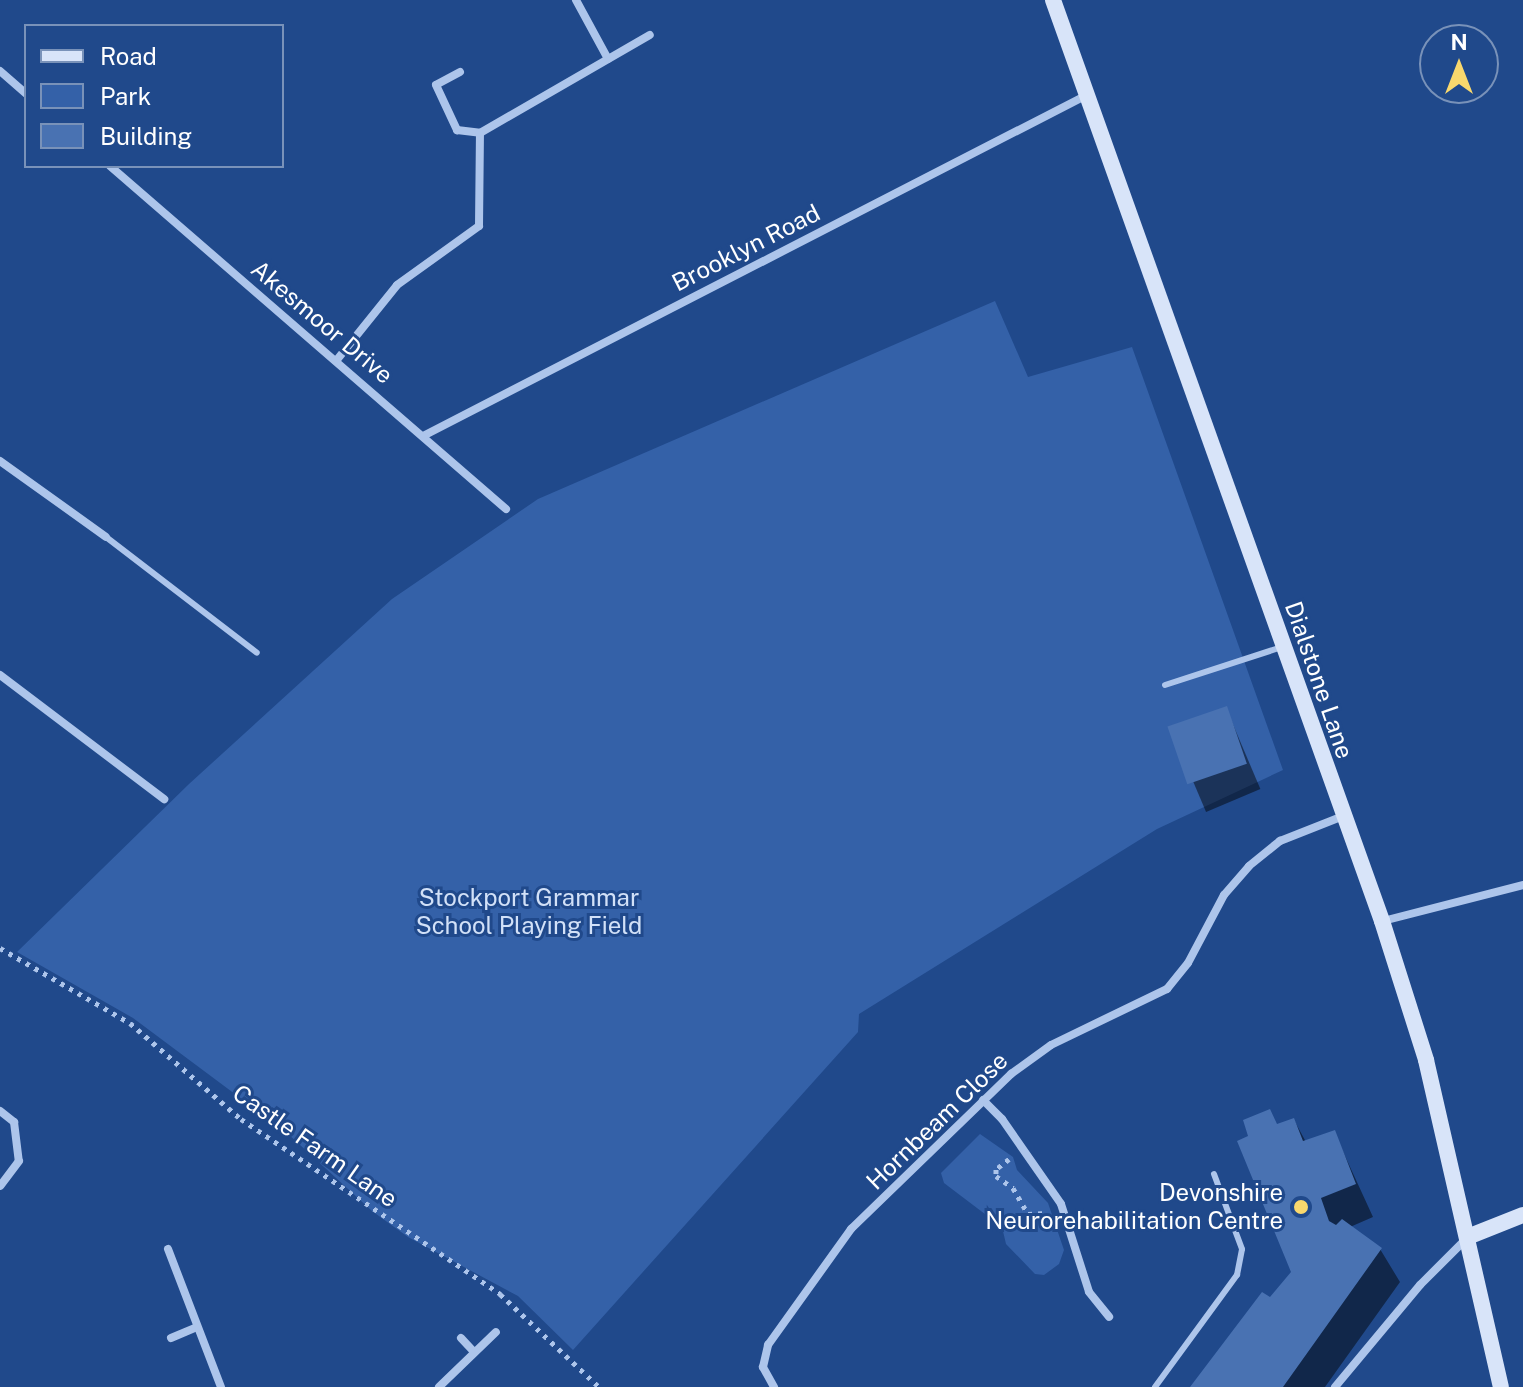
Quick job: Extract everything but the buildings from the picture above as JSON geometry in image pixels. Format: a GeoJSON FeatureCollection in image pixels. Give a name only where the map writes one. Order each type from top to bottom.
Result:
{"type":"FeatureCollection","features":[{"type":"Feature","properties":{"kind":"street"},"geometry":{"type":"LineString","coordinates":[[576,0],[608,59]]}},
{"type":"Feature","properties":{"kind":"street","name":"Dialstone Lane"},"geometry":{"type":"LineString","coordinates":[[1053,0],[1341,817],[1382,921],[1426,1060],[1470,1236],[1501,1387]]}},
{"type":"Feature","properties":{"kind":"street"},"geometry":{"type":"LineString","coordinates":[[460,72],[436,85],[457,130],[480,133],[650,35]]}},
{"type":"Feature","properties":{"kind":"street"},"geometry":{"type":"LineString","coordinates":[[0,71],[24,92]]}},
{"type":"Feature","properties":{"kind":"street","name":"Brooklyn Road"},"geometry":{"type":"LineString","coordinates":[[425,435],[1085,96]]}},
{"type":"Feature","properties":{"kind":"street"},"geometry":{"type":"LineString","coordinates":[[336,361],[397,285],[479,226],[480,133]]}},
{"type":"Feature","properties":{"kind":"street","name":"Akesmoor Drive"},"geometry":{"type":"LineString","coordinates":[[112,168],[425,435],[506,509]]}},
{"type":"Feature","properties":{"kind":"street"},"geometry":{"type":"LineString","coordinates":[[0,461],[106,537]]}},
{"type":"Feature","properties":{"kind":"street"},"geometry":{"type":"LineString","coordinates":[[0,675],[164,799]]}},
{"type":"Feature","properties":{"kind":"street","name":"Hornbeam Close"},"geometry":{"type":"LineString","coordinates":[[774,1387],[763,1367],[768,1345],[851,1229],[900,1187],[983,1100],[1051,1045],[1167,989],[1188,963],[1224,895],[1249,866],[1280,841],[1341,817]]}},
{"type":"Feature","properties":{"kind":"street"},"geometry":{"type":"LineString","coordinates":[[1382,921],[1523,885]]}},
{"type":"Feature","properties":{"kind":"street"},"geometry":{"type":"LineString","coordinates":[[983,1100],[1061,1204],[1089,1292],[1109,1317]]}},
{"type":"Feature","properties":{"kind":"street"},"geometry":{"type":"LineString","coordinates":[[0,1111],[14,1122],[19,1161],[0,1186]]}},
{"type":"Feature","properties":{"kind":"street"},"geometry":{"type":"LineString","coordinates":[[1335,1387],[1420,1285],[1470,1236],[1523,1215]]}},
{"type":"Feature","properties":{"kind":"street"},"geometry":{"type":"LineString","coordinates":[[168,1249],[221,1387]]}},
{"type":"Feature","properties":{"kind":"street"},"geometry":{"type":"LineString","coordinates":[[171,1338],[197,1327]]}},
{"type":"Feature","properties":{"kind":"street"},"geometry":{"type":"LineString","coordinates":[[439,1387],[496,1332]]}},
{"type":"Feature","properties":{"kind":"street"},"geometry":{"type":"LineString","coordinates":[[461,1338],[474,1352]]}},
{"type":"Feature","properties":{"kind":"lane"},"geometry":{"type":"LineString","coordinates":[[106,537],[257,653]]}},
{"type":"Feature","properties":{"kind":"lane"},"geometry":{"type":"LineString","coordinates":[[1165,685],[1282,647]]}},
{"type":"Feature","properties":{"kind":"lane"},"geometry":{"type":"LineString","coordinates":[[1155,1387],[1237,1275],[1242,1249],[1214,1174]]}},
{"type":"Feature","properties":{"kind":"path","name":"Castle Farm Lane"},"geometry":{"type":"LineString","coordinates":[[0,948],[130,1023],[241,1119],[500,1294],[599,1387]]}},
{"type":"Feature","properties":{"kind":"path"},"geometry":{"type":"LineString","coordinates":[[1022,1150],[996,1169],[996,1176],[1013,1188],[1028,1214],[1041,1215],[1061,1204]]}},
{"type":"Feature","properties":{"kind":"green space","name":"Stockport Grammar School Playing Field"},"geometry":{"type":"Polygon","coordinates":[[[995,301],[1028,377],[1132,347],[1283,770],[1157,829],[859,1014],[858,1032],[573,1350],[518,1296],[408,1237],[372,1211],[287,1133],[133,1018],[17,952],[189,784],[392,599],[538,499],[995,301]]]}},
{"type":"Feature","properties":{"kind":"green space"},"geometry":{"type":"Polygon","coordinates":[[[980,1134],[1013,1157],[1017,1170],[1048,1203],[1064,1250],[1059,1264],[1044,1275],[1035,1274],[1006,1244],[1002,1227],[944,1183],[941,1173],[980,1134]]]}},
{"type":"Feature","properties":{"kind":"place","name":"Devonshire Neurorehabilitation Centre"},"geometry":{"type":"Point","coordinates":[1301,1207]}}]}
